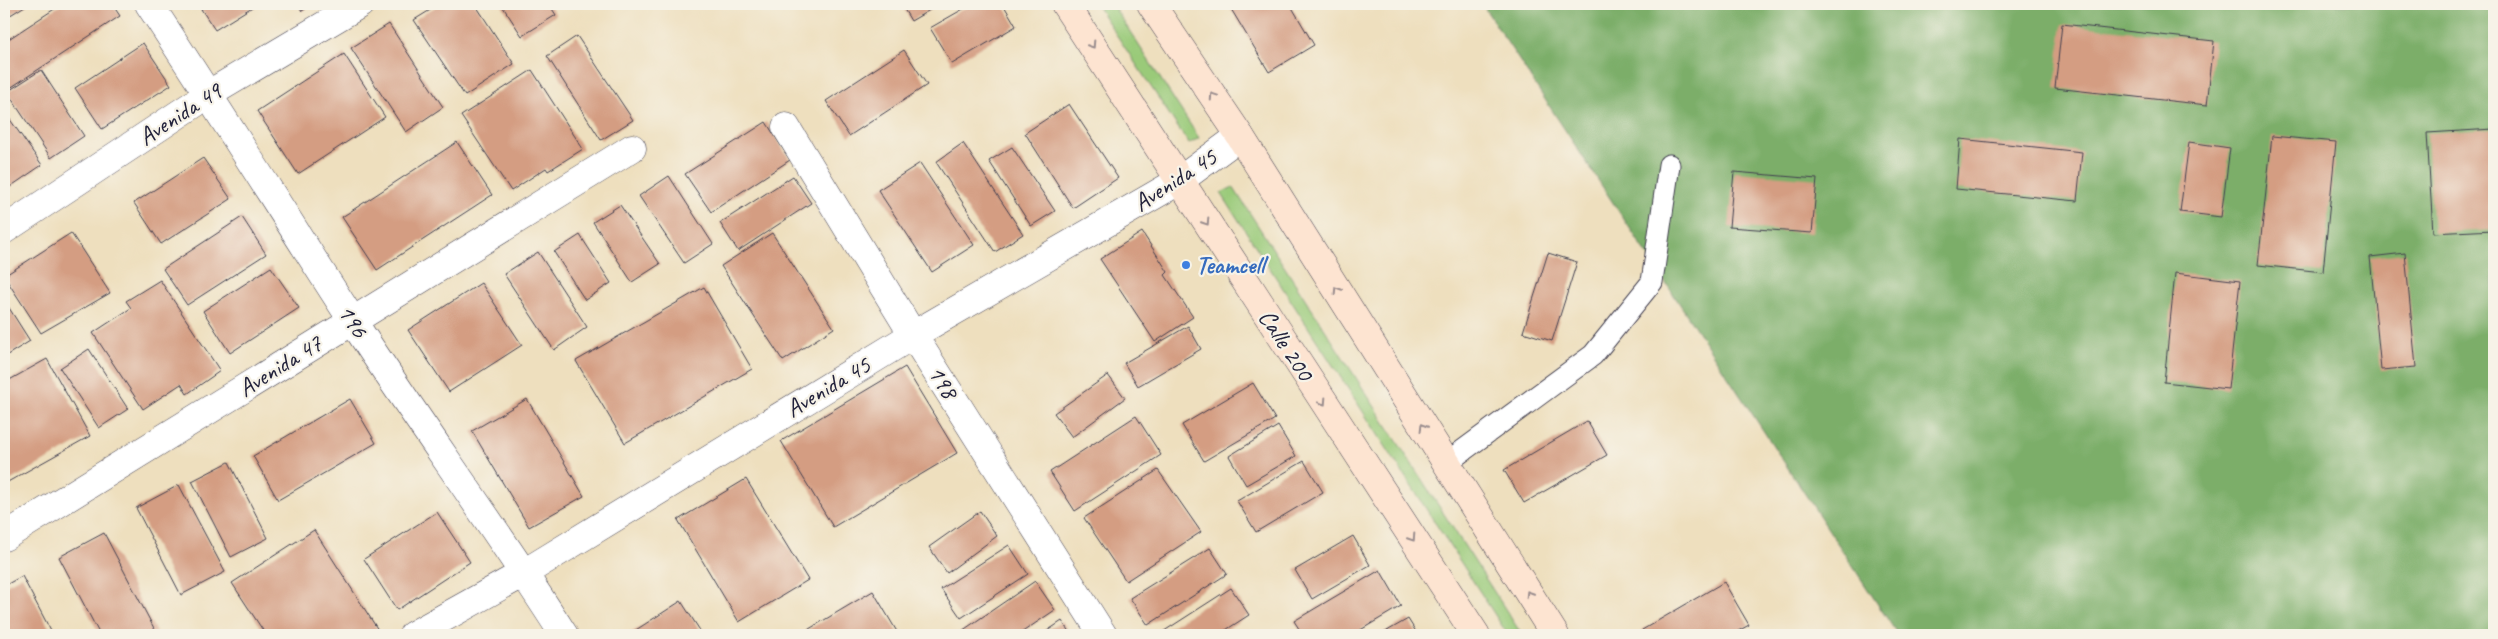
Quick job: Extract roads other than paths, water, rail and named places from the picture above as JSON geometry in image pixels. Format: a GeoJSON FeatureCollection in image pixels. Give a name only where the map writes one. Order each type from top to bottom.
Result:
{"type":"FeatureCollection","features":[{"type":"Feature","properties":{"kind":"main road","name":"Calle 200"},"geometry":{"type":"LineString","coordinates":[[1065,4],[1476,635]]}},
{"type":"Feature","properties":{"kind":"main road"},"geometry":{"type":"LineString","coordinates":[[1151,4],[1240,136],[1555,635]]}},
{"type":"Feature","properties":{"kind":"street","name":"196"},"geometry":{"type":"LineString","coordinates":[[148,4],[209,94],[353,321],[564,635]]}},
{"type":"Feature","properties":{"kind":"street","name":"Avenida 49"},"geometry":{"type":"LineString","coordinates":[[4,230],[209,94],[360,4]]}},
{"type":"Feature","properties":{"kind":"street","name":"198"},"geometry":{"type":"LineString","coordinates":[[786,128],[913,335],[1103,635]]}},
{"type":"Feature","properties":{"kind":"street","name":"Avenida 45"},"geometry":{"type":"LineString","coordinates":[[414,635],[524,573],[913,335],[1179,181],[1240,136]]}},
{"type":"Feature","properties":{"kind":"street","name":"Avenida 47"},"geometry":{"type":"LineString","coordinates":[[4,537],[632,148]]}},
{"type":"Feature","properties":{"kind":"lane"},"geometry":{"type":"LineString","coordinates":[[1446,463],[1593,355],[1652,282],[1669,165]]}},
{"type":"Feature","properties":{"kind":"place","name":"Teamcell"},"geometry":{"type":"Point","coordinates":[1186,265]}}]}
